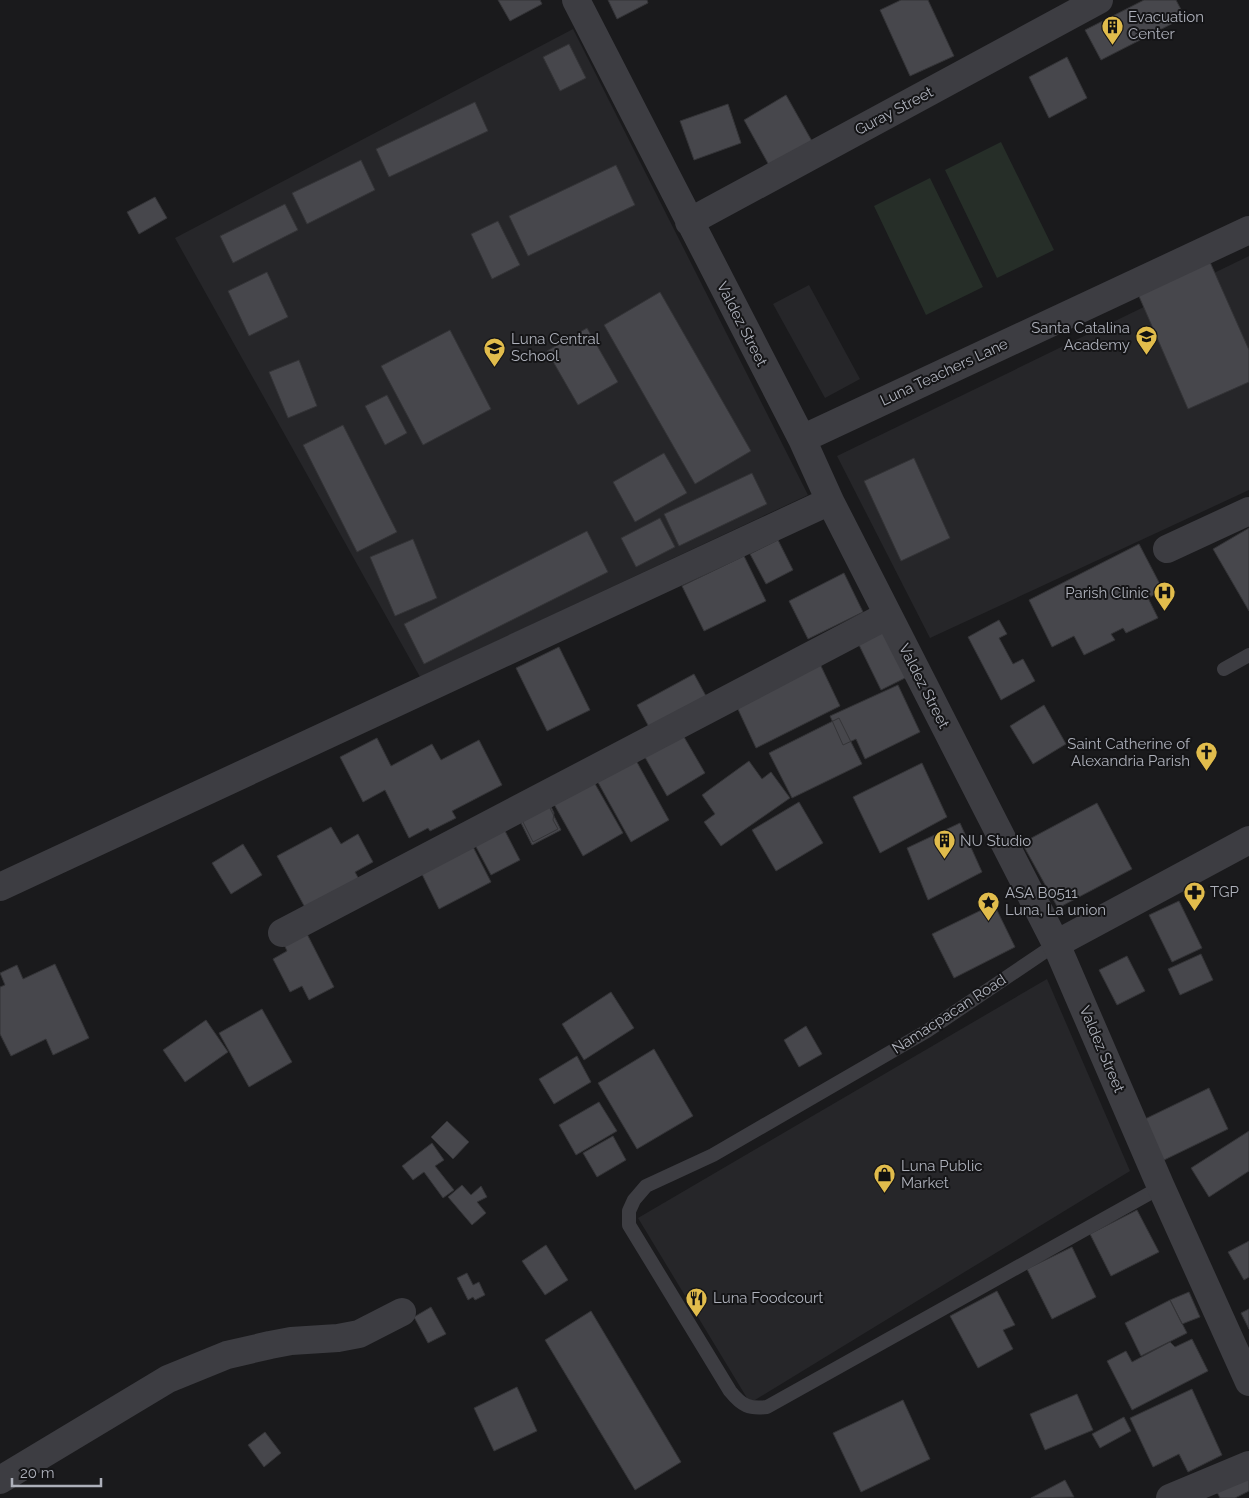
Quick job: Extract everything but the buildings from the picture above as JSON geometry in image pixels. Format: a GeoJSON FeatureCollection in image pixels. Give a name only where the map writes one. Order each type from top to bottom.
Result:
{"type":"FeatureCollection","features":[{"type":"Feature","properties":{"kind":"street","name":"Valdez Street"},"geometry":{"type":"LineString","coordinates":[[576,0],[802,438],[830,502],[1056,944],[1161,1187],[1249,1382]]}},
{"type":"Feature","properties":{"kind":"street","name":"Guray Street"},"geometry":{"type":"LineString","coordinates":[[689,222],[1099,0]]}},
{"type":"Feature","properties":{"kind":"street","name":"Luna Teachers Lane"},"geometry":{"type":"LineString","coordinates":[[802,438],[1249,230]]}},
{"type":"Feature","properties":{"kind":"street"},"geometry":{"type":"LineString","coordinates":[[0,887],[830,502]]}},
{"type":"Feature","properties":{"kind":"street"},"geometry":{"type":"LineString","coordinates":[[1167,549],[1249,511]]}},
{"type":"Feature","properties":{"kind":"street"},"geometry":{"type":"LineString","coordinates":[[282,933],[888,615]]}},
{"type":"Feature","properties":{"kind":"street","name":"Namacpacan Road"},"geometry":{"type":"LineString","coordinates":[[1056,944],[1249,840]]}},
{"type":"Feature","properties":{"kind":"street"},"geometry":{"type":"LineString","coordinates":[[0,1480],[168,1379],[235,1353],[291,1341],[338,1338],[359,1334],[402,1312]]}},
{"type":"Feature","properties":{"kind":"street"},"geometry":{"type":"LineString","coordinates":[[1170,1498],[1249,1466]]}},
{"type":"Feature","properties":{"kind":"lane"},"geometry":{"type":"LineString","coordinates":[[1224,670],[1249,655]]}},
{"type":"Feature","properties":{"kind":"lane","name":"Namacpacan Road"},"geometry":{"type":"LineString","coordinates":[[1056,944],[927,1031],[712,1155],[646,1186],[634,1200],[629,1211],[629,1225],[730,1392],[738,1400],[755,1408],[767,1407],[1161,1187]]}},
{"type":"Feature","properties":{"kind":"shaded area","name":"Luna Central School"},"geometry":{"type":"Polygon","coordinates":[[[573,29],[808,495],[420,677],[175,238],[573,29]]]}},
{"type":"Feature","properties":{"kind":"shaded area"},"geometry":{"type":"Polygon","coordinates":[[[1001,142],[1054,250],[997,278],[945,170],[1001,142]]]}},
{"type":"Feature","properties":{"kind":"shaded area"},"geometry":{"type":"Polygon","coordinates":[[[930,178],[983,287],[926,315],[874,206],[930,178]]]}},
{"type":"Feature","properties":{"kind":"shaded area","name":"Santa Catalina Academy"},"geometry":{"type":"Polygon","coordinates":[[[1249,256],[1249,490],[930,638],[837,456],[1249,256]]]}},
{"type":"Feature","properties":{"kind":"shaded area"},"geometry":{"type":"Polygon","coordinates":[[[809,285],[860,379],[825,398],[773,304],[809,285]]]}},
{"type":"Feature","properties":{"kind":"shaded area","name":"Luna Public Market"},"geometry":{"type":"Polygon","coordinates":[[[1047,979],[1130,1171],[750,1403],[638,1218],[1047,979]]]}},
{"type":"Feature","properties":{"kind":"place","name":"Evacuation Center"},"geometry":{"type":"Point","coordinates":[1112,45]}},
{"type":"Feature","properties":{"kind":"place","name":"Santa Catalina Academy"},"geometry":{"type":"Point","coordinates":[1146,356]}},
{"type":"Feature","properties":{"kind":"place","name":"Luna Central School"},"geometry":{"type":"Point","coordinates":[495,367]}},
{"type":"Feature","properties":{"kind":"place","name":"Parish Clinic"},"geometry":{"type":"Point","coordinates":[1165,612]}},
{"type":"Feature","properties":{"kind":"place","name":"Saint Catherine of Alexandria Parish"},"geometry":{"type":"Point","coordinates":[1206,772]}},
{"type":"Feature","properties":{"kind":"place","name":"NU Studio"},"geometry":{"type":"Point","coordinates":[944,860]}},
{"type":"Feature","properties":{"kind":"place","name":"TGP"},"geometry":{"type":"Point","coordinates":[1194,911]}},
{"type":"Feature","properties":{"kind":"place","name":"ASA B0511 Luna, La union"},"geometry":{"type":"Point","coordinates":[989,921]}},
{"type":"Feature","properties":{"kind":"place","name":"Luna Public Market"},"geometry":{"type":"Point","coordinates":[885,1194]}},
{"type":"Feature","properties":{"kind":"place","name":"Luna Foodcourt"},"geometry":{"type":"Point","coordinates":[697,1317]}}]}
